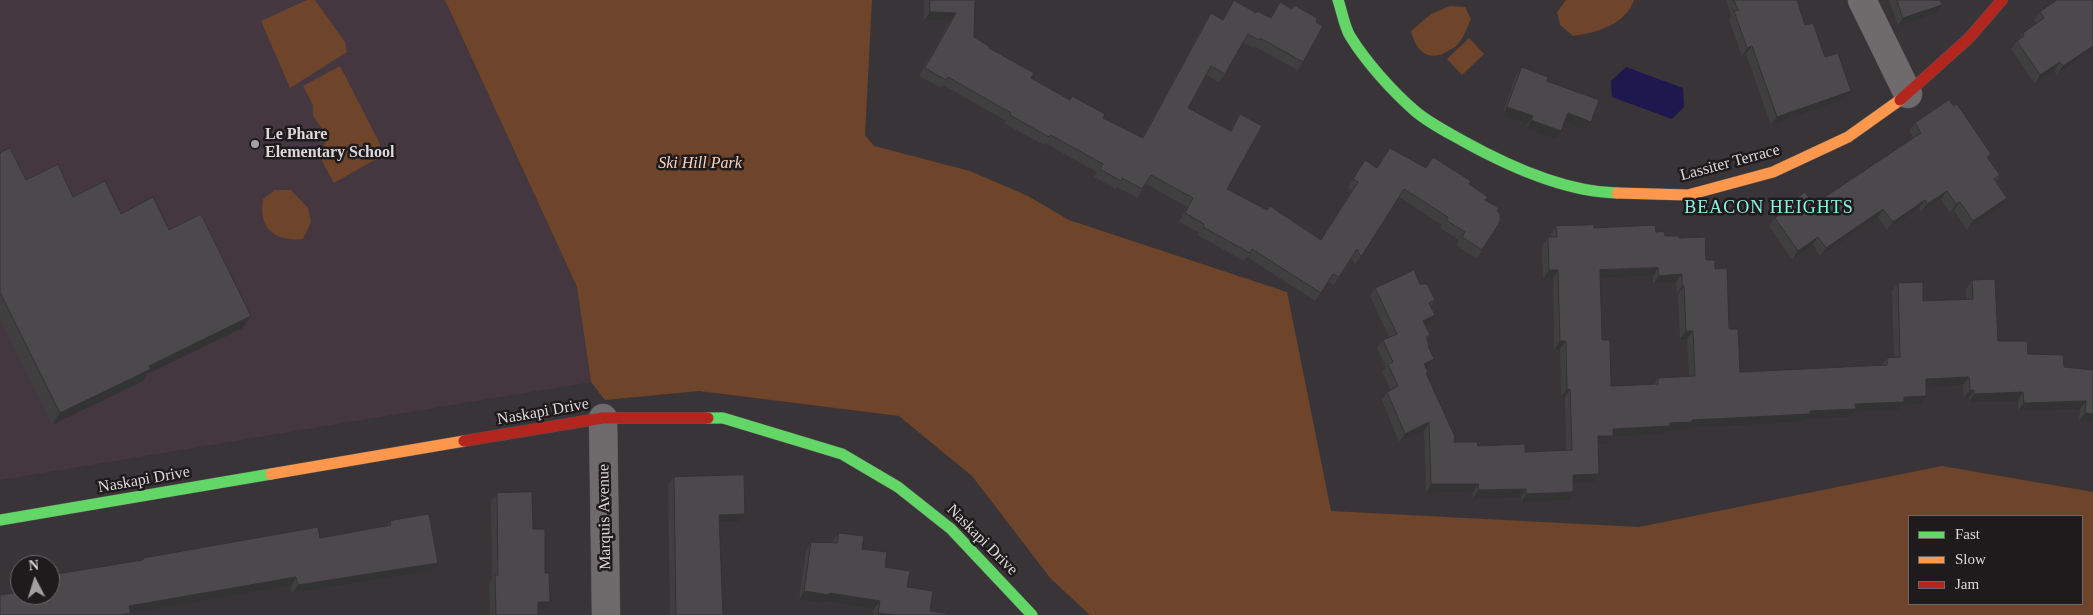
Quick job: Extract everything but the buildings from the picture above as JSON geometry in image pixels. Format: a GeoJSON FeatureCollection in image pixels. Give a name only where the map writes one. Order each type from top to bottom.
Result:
{"type":"FeatureCollection","features":[{"type":"Feature","properties":{"kind":"street","name":"Lassiter Terrace"},"geometry":{"type":"LineString","coordinates":[[1338,0],[1349,34],[1368,63],[1415,111],[1501,162],[1535,175],[1597,193],[1688,195],[1773,172],[1848,137],[1908,94],[1969,38],[2002,0]]}},
{"type":"Feature","properties":{"kind":"street"},"geometry":{"type":"LineString","coordinates":[[1862,0],[1908,94]]}},
{"type":"Feature","properties":{"kind":"street","name":"Naskapi Drive"},"geometry":{"type":"LineString","coordinates":[[0,520],[603,418],[723,418],[842,454],[898,487],[951,528],[1032,615]]}},
{"type":"Feature","properties":{"kind":"street","name":"Marquis Avenue"},"geometry":{"type":"LineString","coordinates":[[603,418],[606,615]]}},
{"type":"Feature","properties":{"kind":"shaded area","name":"Le Phare Elementary School"},"geometry":{"type":"Polygon","coordinates":[[[0,0],[445,0],[577,287],[591,382],[0,480],[0,0]]]}},
{"type":"Feature","properties":{"kind":"shaded area"},"geometry":{"type":"Polygon","coordinates":[[[1626,67],[1683,88],[1684,107],[1672,119],[1612,97],[1611,81],[1626,67]]]}},
{"type":"Feature","properties":{"kind":"green space"},"geometry":{"type":"Polygon","coordinates":[[[307,0],[315,0],[345,42],[347,52],[290,88],[261,21],[307,0]]]}},
{"type":"Feature","properties":{"kind":"green space","name":"Ski Hill Park"},"geometry":{"type":"Polygon","coordinates":[[[445,0],[872,0],[865,135],[874,146],[970,171],[1028,196],[1069,220],[1287,292],[1331,511],[1639,527],[1942,466],[2093,492],[2093,615],[1090,615],[1051,579],[972,476],[899,416],[699,391],[605,400],[591,382],[577,287],[445,0]]]}},
{"type":"Feature","properties":{"kind":"green space"},"geometry":{"type":"Polygon","coordinates":[[[1566,0],[1634,0],[1624,15],[1610,26],[1601,30],[1573,36],[1560,25],[1557,12],[1566,0]]]}},
{"type":"Feature","properties":{"kind":"green space"},"geometry":{"type":"Polygon","coordinates":[[[1450,6],[1465,7],[1471,19],[1462,39],[1456,46],[1441,54],[1434,56],[1424,53],[1416,44],[1411,31],[1431,14],[1450,6]]]}},
{"type":"Feature","properties":{"kind":"green space"},"geometry":{"type":"Polygon","coordinates":[[[1469,38],[1484,54],[1462,75],[1447,59],[1469,38]]]}},
{"type":"Feature","properties":{"kind":"green space"},"geometry":{"type":"Polygon","coordinates":[[[340,66],[380,144],[378,158],[334,183],[322,161],[326,134],[313,116],[313,105],[303,86],[340,66]]]}},
{"type":"Feature","properties":{"kind":"green space"},"geometry":{"type":"Polygon","coordinates":[[[275,190],[291,190],[308,208],[311,222],[303,239],[284,238],[276,235],[266,225],[263,218],[263,199],[275,190]]]}},
{"type":"Feature","properties":{"kind":"traffic: fast"},"geometry":{"type":"LineString","coordinates":[[1338,0],[1348,32],[1356,46],[1397,94],[1426,119],[1444,131],[1499,160],[1537,176],[1577,188],[1617,193]]}},
{"type":"Feature","properties":{"kind":"traffic: fast"},"geometry":{"type":"LineString","coordinates":[[708,418],[723,418],[842,454],[898,487],[951,529],[1032,615]]}},
{"type":"Feature","properties":{"kind":"traffic: fast"},"geometry":{"type":"LineString","coordinates":[[0,520],[271,474]]}},
{"type":"Feature","properties":{"kind":"traffic: slow"},"geometry":{"type":"LineString","coordinates":[[1617,193],[1688,195],[1773,172],[1848,137],[1900,100]]}},
{"type":"Feature","properties":{"kind":"traffic: slow"},"geometry":{"type":"LineString","coordinates":[[271,474],[464,441]]}},
{"type":"Feature","properties":{"kind":"traffic: jam"},"geometry":{"type":"LineString","coordinates":[[1900,100],[1969,38],[2002,0]]}},
{"type":"Feature","properties":{"kind":"traffic: jam"},"geometry":{"type":"LineString","coordinates":[[464,441],[603,418],[708,418]]}},
{"type":"Feature","properties":{"kind":"place","name":"Le Phare Elementary School"},"geometry":{"type":"Point","coordinates":[255,144]}},
{"type":"Feature","properties":{"kind":"district","name":"BEACON HEIGHTS"},"geometry":{"type":"Point","coordinates":[1769,208]}}]}
